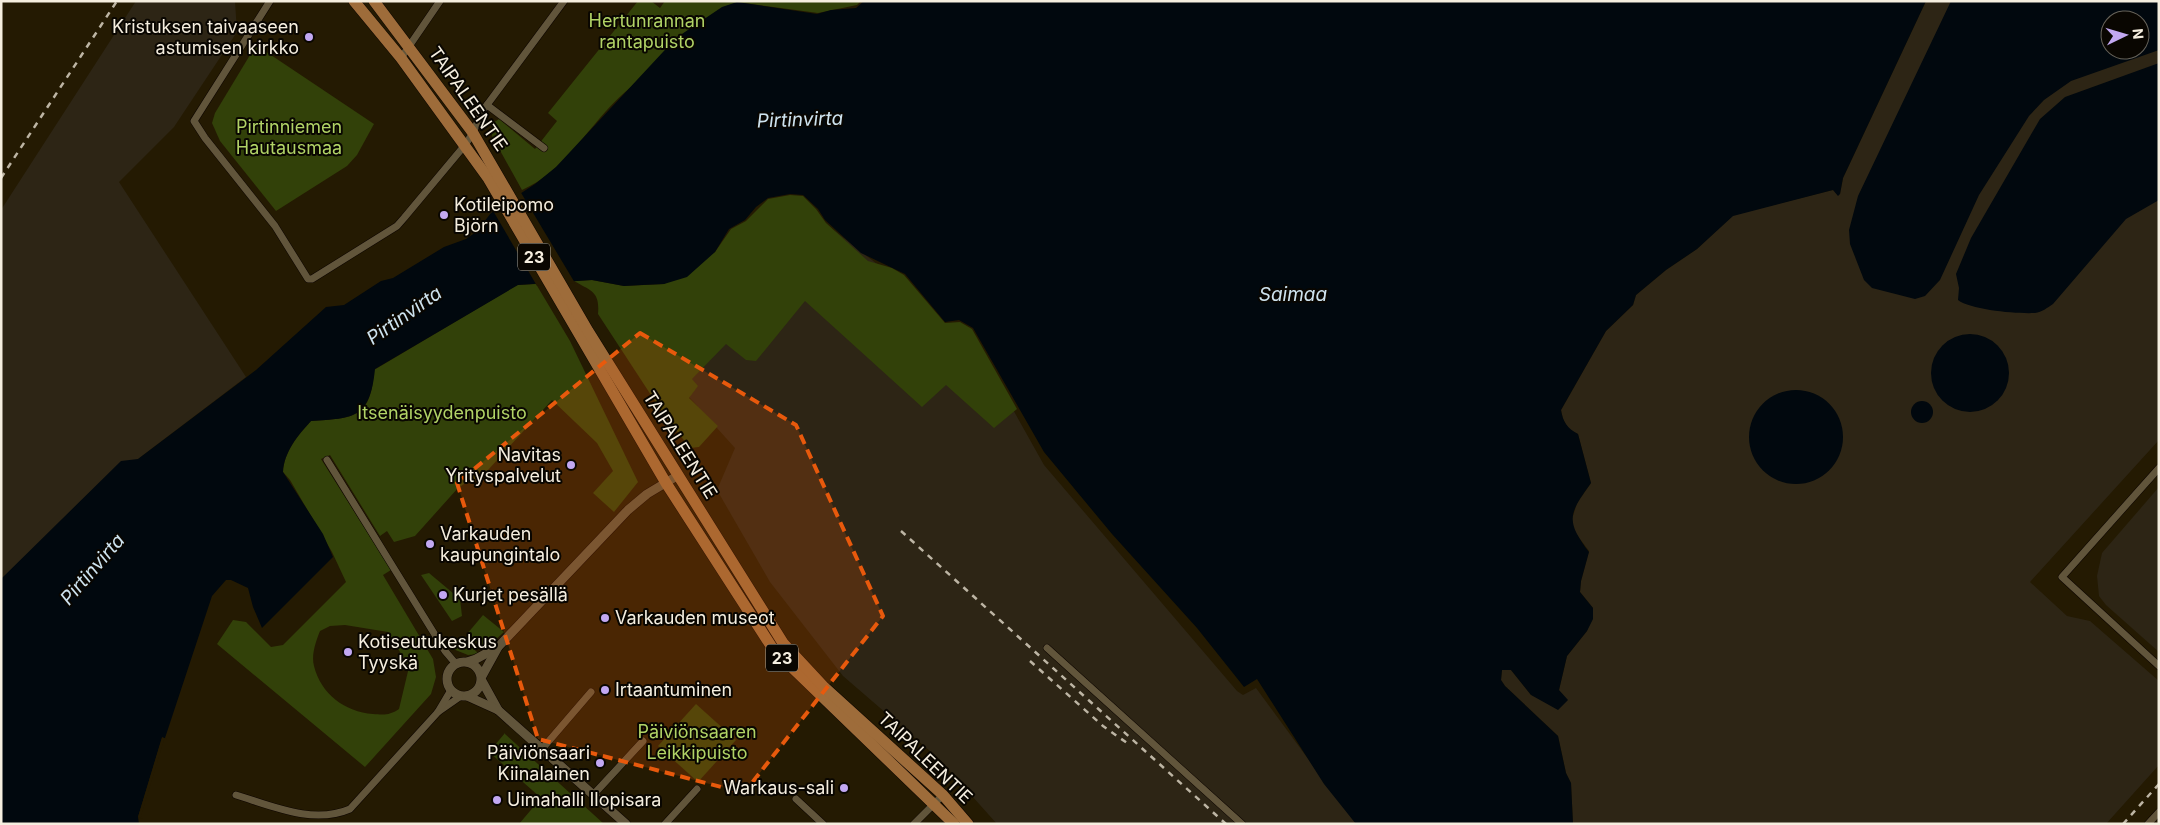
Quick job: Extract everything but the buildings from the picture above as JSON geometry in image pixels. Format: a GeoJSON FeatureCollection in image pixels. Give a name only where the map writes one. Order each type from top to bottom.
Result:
{"type":"FeatureCollection","features":[{"type":"Feature","properties":{"kind":"highway","name":"23"},"geometry":{"type":"LineString","coordinates":[[354,1],[401,58]]}},
{"type":"Feature","properties":{"kind":"highway","name":"23"},"geometry":{"type":"LineString","coordinates":[[374,1],[410,46]]}},
{"type":"Feature","properties":{"kind":"highway","name":"TAIPALEENTIE"},"geometry":{"type":"LineString","coordinates":[[410,46],[473,133],[492,175],[584,333],[666,483],[773,649],[954,824]]}},
{"type":"Feature","properties":{"kind":"highway","name":"TAIPALEENTIE"},"geometry":{"type":"LineString","coordinates":[[401,58],[465,145],[492,175]]}},
{"type":"Feature","properties":{"kind":"highway","name":"TAIPALEENTIE"},"geometry":{"type":"LineString","coordinates":[[584,333],[677,476],[695,500],[783,643],[823,686],[943,795],[968,824]]}},
{"type":"Feature","properties":{"kind":"street"},"geometry":{"type":"LineString","coordinates":[[270,1],[194,121],[205,138],[275,226],[308,279],[321,274],[396,226],[465,145],[473,133],[481,113],[564,1]]}},
{"type":"Feature","properties":{"kind":"street"},"geometry":{"type":"LineString","coordinates":[[401,58],[440,1]]}},
{"type":"Feature","properties":{"kind":"street"},"geometry":{"type":"LineString","coordinates":[[487,105],[544,148]]}},
{"type":"Feature","properties":{"kind":"street"},"geometry":{"type":"LineString","coordinates":[[327,460],[445,651],[456,664]]}},
{"type":"Feature","properties":{"kind":"street"},"geometry":{"type":"LineString","coordinates":[[2159,468],[2062,577],[2159,666]]}},
{"type":"Feature","properties":{"kind":"street"},"geometry":{"type":"LineString","coordinates":[[626,824],[498,710],[451,690],[447,678],[448,673],[456,664],[476,660],[498,647],[628,510],[677,476]]}},
{"type":"Feature","properties":{"kind":"street"},"geometry":{"type":"LineString","coordinates":[[438,712],[476,691],[498,647]]}},
{"type":"Feature","properties":{"kind":"street"},"geometry":{"type":"LineString","coordinates":[[1047,648],[1242,824]]}},
{"type":"Feature","properties":{"kind":"street"},"geometry":{"type":"LineString","coordinates":[[467,662],[476,666],[498,710]]}},
{"type":"Feature","properties":{"kind":"street"},"geometry":{"type":"LineString","coordinates":[[236,795],[301,814],[330,815],[344,812],[357,803],[438,712],[451,690]]}},
{"type":"Feature","properties":{"kind":"street"},"geometry":{"type":"LineString","coordinates":[[542,748],[591,692]]}},
{"type":"Feature","properties":{"kind":"street"},"geometry":{"type":"LineString","coordinates":[[594,794],[643,741]]}},
{"type":"Feature","properties":{"kind":"street"},"geometry":{"type":"LineString","coordinates":[[665,824],[697,789]]}},
{"type":"Feature","properties":{"kind":"street"},"geometry":{"type":"LineString","coordinates":[[914,824],[943,795]]}},
{"type":"Feature","properties":{"kind":"street"},"geometry":{"type":"LineString","coordinates":[[796,799],[823,824]]}},
{"type":"Feature","properties":{"kind":"street"},"geometry":{"type":"LineString","coordinates":[[2148,824],[2159,812]]}},
{"type":"Feature","properties":{"kind":"highlighted area"},"geometry":{"type":"Polygon","coordinates":[[[640,333],[796,425],[883,616],[744,793],[538,739],[457,483],[640,333]]]}},
{"type":"Feature","properties":{"kind":"shaded area"},"geometry":{"type":"Polygon","coordinates":[[[136,1],[235,1],[237,32],[174,127],[119,182],[246,377],[138,459],[1,579],[1,210],[136,1]]]}},
{"type":"Feature","properties":{"kind":"shaded area"},"geometry":{"type":"Polygon","coordinates":[[[1926,1],[2159,1],[2159,440],[2030,582],[2067,616],[2090,621],[2159,681],[2159,765],[2106,824],[1573,824],[1571,783],[1566,773],[1558,736],[1501,680],[1502,670],[1511,670],[1531,695],[1559,690],[1567,656],[1587,631],[1593,608],[1580,592],[1589,551],[1574,531],[1572,519],[1577,503],[1591,483],[1578,434],[1569,430],[1561,410],[1606,331],[1633,305],[1636,295],[1666,270],[1697,249],[1733,215],[1833,190],[1840,194],[1843,178],[1926,1]]]}},
{"type":"Feature","properties":{"kind":"shaded area"},"geometry":{"type":"Polygon","coordinates":[[[808,210],[918,296],[945,326],[969,331],[1044,465],[1237,691],[1243,695],[1256,688],[1356,824],[997,824],[938,758],[843,676],[770,582],[717,490],[735,448],[689,397],[692,285],[808,210]]]}},
{"type":"Feature","properties":{"kind":"shaded area"},"geometry":{"type":"Polygon","coordinates":[[[2159,487],[2159,652],[2106,605],[2099,596],[2097,576],[2102,553],[2159,487]]]}},
{"type":"Feature","properties":{"kind":"green space","name":"Hertunrannan rantapuisto"},"geometry":{"type":"Polygon","coordinates":[[[638,1],[651,1],[660,8],[665,1],[861,1],[857,5],[818,13],[737,2],[624,93],[552,171],[538,182],[522,190],[492,136],[493,123],[499,119],[535,149],[557,121],[548,113],[638,1]]]}},
{"type":"Feature","properties":{"kind":"green space","name":"Pirtinniemen Hautausmaa"},"geometry":{"type":"Polygon","coordinates":[[[256,45],[374,124],[357,155],[347,166],[276,211],[220,141],[212,123],[215,113],[256,45]]]}},
{"type":"Feature","properties":{"kind":"green space"},"geometry":{"type":"Polygon","coordinates":[[[790,195],[803,196],[826,223],[868,261],[892,268],[904,275],[945,323],[960,322],[972,329],[1017,409],[994,428],[946,385],[922,407],[805,301],[756,361],[746,360],[726,344],[692,379],[698,386],[689,398],[718,426],[699,447],[690,448],[664,415],[598,314],[596,296],[590,290],[574,281],[592,280],[624,286],[664,284],[715,252],[731,229],[746,221],[768,199],[790,195]]]}},
{"type":"Feature","properties":{"kind":"green space","name":"Itsenäisyydenpuisto"},"geometry":{"type":"Polygon","coordinates":[[[536,284],[570,341],[638,482],[614,512],[593,493],[613,471],[597,443],[552,400],[477,482],[473,478],[458,488],[415,536],[394,542],[387,531],[380,536],[330,455],[321,459],[391,570],[383,575],[433,659],[436,677],[431,694],[365,767],[217,644],[233,620],[246,622],[271,647],[283,645],[346,582],[332,552],[290,480],[283,472],[292,444],[301,432],[311,421],[339,419],[358,413],[369,398],[374,370],[517,285],[536,284]],[[345,625],[330,626],[320,631],[313,662],[322,685],[336,700],[353,710],[363,713],[384,714],[399,709],[409,667],[388,632],[345,625]]]}},
{"type":"Feature","properties":{"kind":"green space"},"geometry":{"type":"Polygon","coordinates":[[[429,573],[460,599],[462,616],[452,621],[421,575],[429,573]]]}},
{"type":"Feature","properties":{"kind":"green space"},"geometry":{"type":"Polygon","coordinates":[[[483,615],[504,632],[484,650],[467,634],[483,615]]]}},
{"type":"Feature","properties":{"kind":"green space"},"geometry":{"type":"Polygon","coordinates":[[[463,639],[479,654],[468,655],[453,649],[463,639]]]}},
{"type":"Feature","properties":{"kind":"green space","name":"Päiviönsaaren Leikkipuisto"},"geometry":{"type":"Polygon","coordinates":[[[696,704],[736,740],[698,782],[658,746],[696,704]]]}},
{"type":"Feature","properties":{"kind":"green space"},"geometry":{"type":"Polygon","coordinates":[[[505,733],[604,824],[519,824],[541,798],[489,752],[505,733]]]}},
{"type":"Feature","properties":{"kind":"water","name":"Saimaa"},"geometry":{"type":"Polygon","coordinates":[[[864,1],[1926,1],[1843,178],[1840,194],[1838,196],[1833,190],[1733,216],[1697,249],[1666,270],[1636,295],[1633,305],[1606,331],[1561,410],[1566,424],[1578,434],[1591,483],[1574,510],[1573,524],[1589,552],[1580,592],[1593,608],[1593,619],[1587,631],[1567,656],[1559,690],[1568,700],[1558,710],[1531,695],[1511,670],[1502,670],[1501,680],[1558,736],[1566,773],[1571,783],[1573,824],[1356,824],[1324,784],[1257,679],[1244,687],[1197,628],[1112,534],[1044,452],[973,328],[959,320],[945,322],[905,274],[861,253],[825,220],[818,209],[803,195],[790,194],[768,198],[756,207],[745,220],[729,229],[715,252],[687,277],[664,284],[624,286],[592,280],[518,285],[375,369],[373,385],[364,407],[357,413],[338,419],[311,421],[292,444],[284,465],[283,472],[323,534],[333,557],[262,628],[253,607],[248,588],[231,580],[226,580],[212,596],[165,738],[162,738],[138,817],[139,824],[1,824],[1,579],[121,461],[138,459],[256,370],[326,307],[344,305],[381,281],[393,278],[444,247],[466,239],[476,232],[491,213],[535,184],[556,167],[676,38],[722,7],[737,2],[817,14],[831,10],[856,8],[864,1]]]}},
{"type":"Feature","properties":{"kind":"water"},"geometry":{"type":"Polygon","coordinates":[[[1951,1],[2159,1],[2159,50],[2150,53],[2150,10],[2100,10],[2100,60],[2131,60],[2071,81],[2044,100],[2029,116],[1979,195],[1940,280],[1925,296],[1915,299],[1872,288],[1864,280],[1850,244],[1849,230],[1858,196],[1951,1]]]}},
{"type":"Feature","properties":{"kind":"water"},"geometry":{"type":"Polygon","coordinates":[[[2159,63],[2159,200],[2126,219],[2053,304],[2042,311],[2027,313],[1995,311],[1958,300],[1959,288],[1956,274],[1971,238],[2040,119],[2065,97],[2159,63]]]}},
{"type":"Feature","properties":{"kind":"water"},"geometry":{"type":"Polygon","coordinates":[[[1970,334],[1985,337],[1997,346],[2006,358],[2009,373],[2006,388],[1997,400],[1985,409],[1970,412],[1955,409],[1943,400],[1934,388],[1931,373],[1934,358],[1943,346],[1955,337],[1970,334]]]}},
{"type":"Feature","properties":{"kind":"water"},"geometry":{"type":"Polygon","coordinates":[[[1787,390],[1805,390],[1830,403],[1840,419],[1843,437],[1840,455],[1830,471],[1805,484],[1787,484],[1762,471],[1749,446],[1749,428],[1762,403],[1787,390]]]}},
{"type":"Feature","properties":{"kind":"water"},"geometry":{"type":"Polygon","coordinates":[[[1922,401],[1930,404],[1933,412],[1930,420],[1922,423],[1914,420],[1911,412],[1914,404],[1922,401]]]}},
{"type":"Feature","properties":{"kind":"pier"},"geometry":{"type":"Polygon","coordinates":[[[520,191],[575,283],[537,286],[492,209],[520,191]]]}},
{"type":"Feature","properties":{"kind":"pier"},"geometry":{"type":"Polygon","coordinates":[[[162,737],[167,739],[164,740],[141,816],[143,819],[138,817],[162,737]]]}},
{"type":"Feature","properties":{"kind":"railway"},"geometry":{"type":"LineString","coordinates":[[1,178],[117,1]]}},
{"type":"Feature","properties":{"kind":"railway"},"geometry":{"type":"LineString","coordinates":[[901,531],[1226,824]]}},
{"type":"Feature","properties":{"kind":"railway"},"geometry":{"type":"LineString","coordinates":[[1030,661],[1103,726],[1127,743]]}},
{"type":"Feature","properties":{"kind":"railway"},"geometry":{"type":"LineString","coordinates":[[2123,824],[2159,784]]}},
{"type":"Feature","properties":{"kind":"place","name":"Kristuksen taivaaseen astumisen kirkko"},"geometry":{"type":"Point","coordinates":[309,37]}},
{"type":"Feature","properties":{"kind":"place","name":"Kotileipomo Björn"},"geometry":{"type":"Point","coordinates":[444,215]}},
{"type":"Feature","properties":{"kind":"place","name":"Navitas Yrityspalvelut"},"geometry":{"type":"Point","coordinates":[571,465]}},
{"type":"Feature","properties":{"kind":"place","name":"Varkauden kaupungintalo"},"geometry":{"type":"Point","coordinates":[430,544]}},
{"type":"Feature","properties":{"kind":"place","name":"Kurjet pesällä"},"geometry":{"type":"Point","coordinates":[443,595]}},
{"type":"Feature","properties":{"kind":"place","name":"Varkauden museot"},"geometry":{"type":"Point","coordinates":[605,618]}},
{"type":"Feature","properties":{"kind":"place","name":"Kotiseutukeskus Tyyskä"},"geometry":{"type":"Point","coordinates":[348,652]}},
{"type":"Feature","properties":{"kind":"place","name":"Irtaantuminen"},"geometry":{"type":"Point","coordinates":[605,690]}},
{"type":"Feature","properties":{"kind":"place","name":"Päiviönsaari Kiinalainen"},"geometry":{"type":"Point","coordinates":[600,763]}},
{"type":"Feature","properties":{"kind":"place","name":"Warkaus-sali"},"geometry":{"type":"Point","coordinates":[844,788]}},
{"type":"Feature","properties":{"kind":"place","name":"Uimahalli Ilopisara"},"geometry":{"type":"Point","coordinates":[497,800]}},
{"type":"Feature","properties":{"kind":"water label","name":"Pirtinvirta"},"geometry":{"type":"Point","coordinates":[800,119]}},
{"type":"Feature","properties":{"kind":"water label","name":"Pirtinvirta"},"geometry":{"type":"Point","coordinates":[404,315]}},
{"type":"Feature","properties":{"kind":"water label","name":"Pirtinvirta"},"geometry":{"type":"Point","coordinates":[92,569]}}]}
